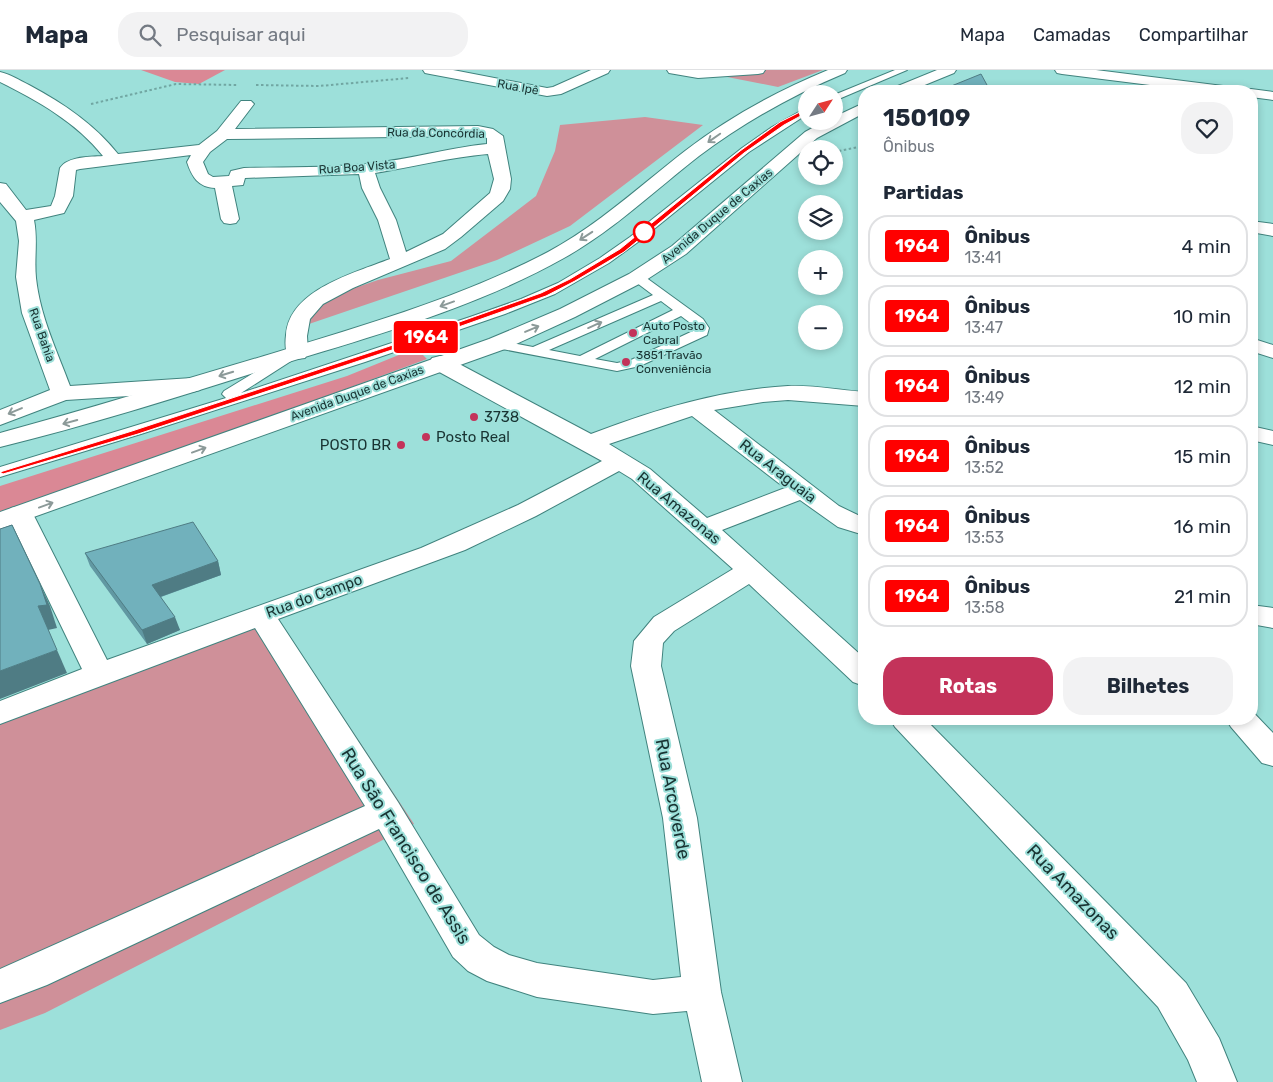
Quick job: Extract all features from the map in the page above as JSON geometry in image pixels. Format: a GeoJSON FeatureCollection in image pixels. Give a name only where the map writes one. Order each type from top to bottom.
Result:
{"type":"FeatureCollection","features":[{"type":"Feature","properties":{"kind":"main road","name":"Rua Ipê"},"geometry":{"type":"LineString","coordinates":[[430,70],[546,92],[556,91],[602,70]]}},
{"type":"Feature","properties":{"kind":"main road"},"geometry":{"type":"LineString","coordinates":[[674,70],[698,74],[758,70]]}},
{"type":"Feature","properties":{"kind":"main road"},"geometry":{"type":"LineString","coordinates":[[0,440],[91,416],[297,353],[451,303],[553,257],[594,231],[692,153],[755,110],[840,70]]}},
{"type":"Feature","properties":{"kind":"main road"},"geometry":{"type":"LineString","coordinates":[[913,85],[949,70]]}},
{"type":"Feature","properties":{"kind":"main road"},"geometry":{"type":"LineString","coordinates":[[1062,70],[1183,85]]}},
{"type":"Feature","properties":{"kind":"main road"},"geometry":{"type":"LineString","coordinates":[[0,76],[53,105],[88,132],[113,158]]}},
{"type":"Feature","properties":{"kind":"main road"},"geometry":{"type":"LineString","coordinates":[[787,78],[789,93]]}},
{"type":"Feature","properties":{"kind":"main road"},"geometry":{"type":"LineString","coordinates":[[0,90],[20,86]]}},
{"type":"Feature","properties":{"kind":"main road"},"geometry":{"type":"LineString","coordinates":[[1258,95],[1273,96]]}},
{"type":"Feature","properties":{"kind":"main road"},"geometry":{"type":"LineString","coordinates":[[230,219],[223,182],[208,183],[200,176],[195,162],[204,149],[222,134],[246,104]]}},
{"type":"Feature","properties":{"kind":"main road","name":"Avenida Duque de Caxias"},"geometry":{"type":"LineString","coordinates":[[10,518],[497,344],[561,317],[637,277],[679,250],[811,135],[858,110]]}},
{"type":"Feature","properties":{"kind":"main road","name":"Rua da Concórdia"},"geometry":{"type":"LineString","coordinates":[[222,134],[478,131],[487,132],[495,136],[502,180],[501,189],[495,198],[474,215],[458,232],[434,248],[333,290],[315,301],[305,310],[298,323],[295,338],[297,353]]}},
{"type":"Feature","properties":{"kind":"main road","name":"Rua Boa Vista"},"geometry":{"type":"LineString","coordinates":[[223,182],[236,181],[236,174],[244,173],[366,169],[414,162],[455,152],[496,148]]}},
{"type":"Feature","properties":{"kind":"main road"},"geometry":{"type":"LineString","coordinates":[[3,197],[23,216],[49,212],[58,209],[64,196],[68,168],[71,166],[113,158],[204,149]]}},
{"type":"Feature","properties":{"kind":"main road"},"geometry":{"type":"LineString","coordinates":[[366,169],[371,188],[387,220],[400,262]]}},
{"type":"Feature","properties":{"kind":"main road","name":"Rua Bahia"},"geometry":{"type":"LineString","coordinates":[[23,216],[28,241],[26,277],[32,313],[62,393]]}},
{"type":"Feature","properties":{"kind":"main road"},"geometry":{"type":"LineString","coordinates":[[1258,227],[1273,230]]}},
{"type":"Feature","properties":{"kind":"main road"},"geometry":{"type":"LineString","coordinates":[[1258,347],[1273,352]]}},
{"type":"Feature","properties":{"kind":"main road","name":"Rua Amazonas"},"geometry":{"type":"LineString","coordinates":[[440,363],[590,443],[641,474],[752,570],[858,669]]}},
{"type":"Feature","properties":{"kind":"main road"},"geometry":{"type":"LineString","coordinates":[[0,418],[62,393],[192,384]]}},
{"type":"Feature","properties":{"kind":"main road"},"geometry":{"type":"LineString","coordinates":[[590,443],[668,415],[752,397],[789,393],[858,398]]}},
{"type":"Feature","properties":{"kind":"main road","name":"Rua Araguaia"},"geometry":{"type":"LineString","coordinates":[[696,408],[803,490],[847,521],[858,525]]}},
{"type":"Feature","properties":{"kind":"main road"},"geometry":{"type":"LineString","coordinates":[[1258,435],[1273,438]]}},
{"type":"Feature","properties":{"kind":"main road","name":"Rua do Campo"},"geometry":{"type":"LineString","coordinates":[[0,713],[99,674],[431,554],[483,532],[570,489],[620,461]]}},
{"type":"Feature","properties":{"kind":"main road"},"geometry":{"type":"LineString","coordinates":[[704,528],[803,490]]}},
{"type":"Feature","properties":{"kind":"main road"},"geometry":{"type":"LineString","coordinates":[[10,518],[99,674]]}},
{"type":"Feature","properties":{"kind":"main road","name":"Rua Arcoverde"},"geometry":{"type":"LineString","coordinates":[[722,1082],[702,992],[680,818],[646,666],[649,641],[664,624],[752,570]]}},
{"type":"Feature","properties":{"kind":"main road"},"geometry":{"type":"LineString","coordinates":[[1258,615],[1273,618]]}},
{"type":"Feature","properties":{"kind":"main road","name":"Rua São Francisco de Assis"},"geometry":{"type":"LineString","coordinates":[[261,616],[386,811],[466,946],[481,959],[500,969],[537,980],[617,993],[653,996],[702,992]]}},
{"type":"Feature","properties":{"kind":"main road","name":"Rua Amazonas"},"geometry":{"type":"LineString","coordinates":[[912,725],[1172,995],[1205,1051],[1217,1082]]}},
{"type":"Feature","properties":{"kind":"main road"},"geometry":{"type":"LineString","coordinates":[[1247,725],[1273,754]]}},
{"type":"Feature","properties":{"kind":"main road"},"geometry":{"type":"LineString","coordinates":[[0,986],[386,811]]}},
{"type":"Feature","properties":{"kind":"lane"},"geometry":{"type":"LineString","coordinates":[[866,85],[903,70]]}},
{"type":"Feature","properties":{"kind":"lane"},"geometry":{"type":"LineString","coordinates":[[843,94],[858,88]]}},
{"type":"Feature","properties":{"kind":"lane"},"geometry":{"type":"LineString","coordinates":[[0,472],[135,432],[508,308],[573,280],[622,250],[742,152],[782,123],[798,115]]}},
{"type":"Feature","properties":{"kind":"lane"},"geometry":{"type":"LineString","coordinates":[[497,344],[617,367],[635,363],[702,332],[698,322],[637,277]]}},
{"type":"Feature","properties":{"kind":"lane"},"geometry":{"type":"LineString","coordinates":[[535,351],[662,296]]}},
{"type":"Feature","properties":{"kind":"lane"},"geometry":{"type":"LineString","coordinates":[[580,361],[682,310]]}},
{"type":"Feature","properties":{"kind":"lane"},"geometry":{"type":"LineString","coordinates":[[203,410],[297,353]]}},
{"type":"Feature","properties":{"kind":"path"},"geometry":{"type":"LineString","coordinates":[[843,150],[858,147]]}},
{"type":"Feature","properties":{"kind":"shaded area"},"geometry":{"type":"Polygon","coordinates":[[[141,70],[225,70],[199,84],[175,82],[141,70]]]}},
{"type":"Feature","properties":{"kind":"shaded area"},"geometry":{"type":"Polygon","coordinates":[[[766,70],[823,70],[778,87],[717,75],[766,70]]]}},
{"type":"Feature","properties":{"kind":"shaded area"},"geometry":{"type":"Polygon","coordinates":[[[645,117],[703,125],[570,226],[497,260],[306,325],[299,307],[378,280],[451,261],[536,196],[555,151],[560,125],[645,117]]]}},
{"type":"Feature","properties":{"kind":"shaded area"},"geometry":{"type":"Polygon","coordinates":[[[416,348],[427,359],[157,459],[0,513],[0,486],[347,376],[416,348]]]}},
{"type":"Feature","properties":{"kind":"shaded area"},"geometry":{"type":"Polygon","coordinates":[[[275,614],[414,824],[45,1013],[0,1030],[0,711],[275,614]]]}},
{"type":"Feature","properties":{"kind":"building"},"geometry":{"type":"Polygon","coordinates":[[[981,74],[987,85],[954,85],[981,74]]]}},
{"type":"Feature","properties":{"kind":"building"},"geometry":{"type":"Polygon","coordinates":[[[193,522],[218,561],[152,585],[175,617],[142,630],[85,553],[193,522]]]}},
{"type":"Feature","properties":{"kind":"building"},"geometry":{"type":"Polygon","coordinates":[[[12,525],[40,584],[47,605],[38,606],[57,650],[0,671],[0,529],[12,525]]]}},
{"type":"Feature","properties":{"kind":"bus line","name":"1964"},"geometry":{"type":"LineString","coordinates":[[0,472],[135,432],[420,339],[543,294],[573,280],[622,250],[742,152],[782,123],[798,115]]}},
{"type":"Feature","properties":{"kind":"place","name":"Auto Posto Cabral"},"geometry":{"type":"Point","coordinates":[633,333]}},
{"type":"Feature","properties":{"kind":"place","name":"3851 Travão Conveniência"},"geometry":{"type":"Point","coordinates":[626,362]}},
{"type":"Feature","properties":{"kind":"place","name":"3738"},"geometry":{"type":"Point","coordinates":[474,417]}},
{"type":"Feature","properties":{"kind":"place","name":"Posto Real"},"geometry":{"type":"Point","coordinates":[426,437]}},
{"type":"Feature","properties":{"kind":"place","name":"POSTO BR"},"geometry":{"type":"Point","coordinates":[401,445]}}]}
